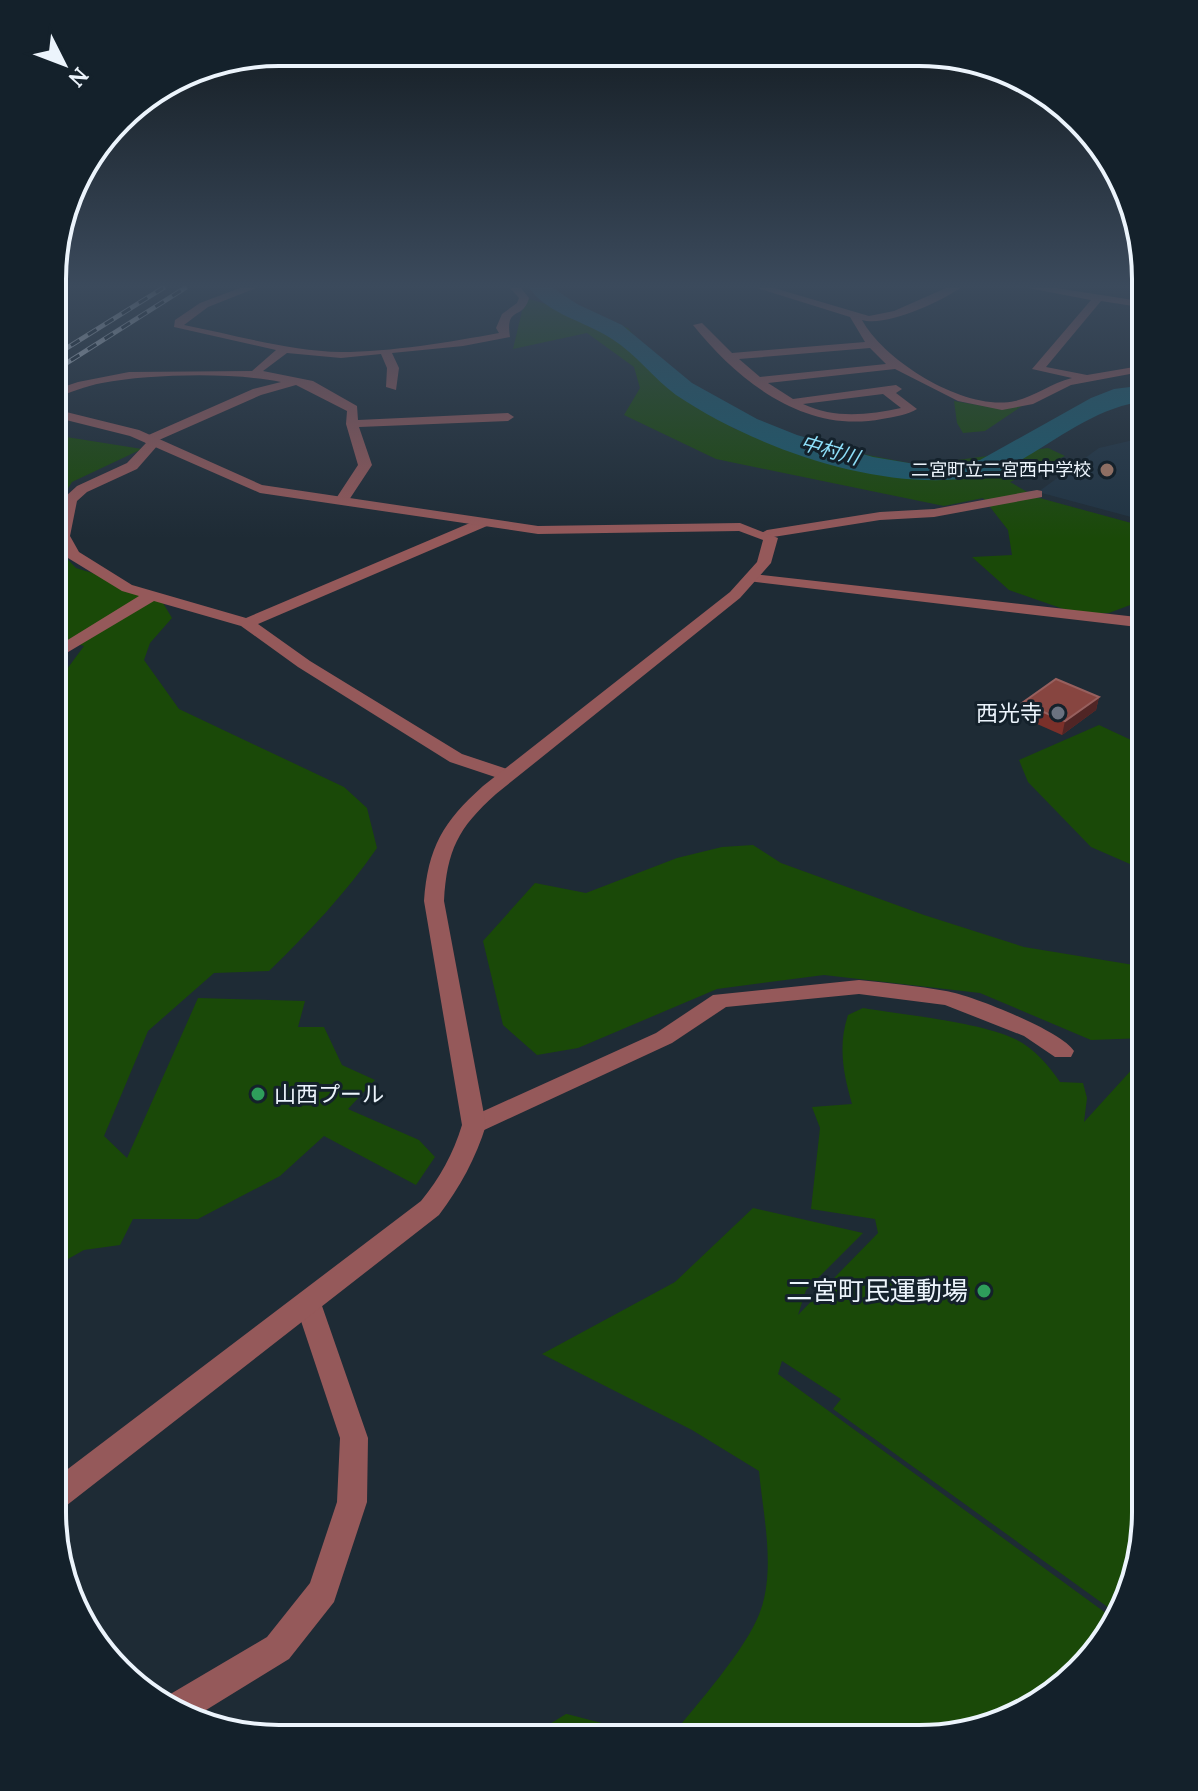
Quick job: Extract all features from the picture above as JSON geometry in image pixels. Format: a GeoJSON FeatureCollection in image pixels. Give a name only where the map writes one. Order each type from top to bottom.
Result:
{"type":"FeatureCollection","features":[{"type":"Feature","properties":{"kind":"street"},"geometry":{"type":"LineString","coordinates":[[392,387],[393,372]]}},
{"type":"Feature","properties":{"kind":"street"},"geometry":{"type":"LineString","coordinates":[[745,372],[792,402],[845,419],[875,418],[911,409],[885,390]]}},
{"type":"Feature","properties":{"kind":"street"},"geometry":{"type":"LineString","coordinates":[[756,381],[843,372]]}},
{"type":"Feature","properties":{"kind":"street"},"geometry":{"type":"LineString","coordinates":[[906,372],[957,398],[1003,405],[1029,400],[1052,387],[1125,372]]}},
{"type":"Feature","properties":{"kind":"street"},"geometry":{"type":"LineString","coordinates":[[1056,372],[1094,377]]}},
{"type":"Feature","properties":{"kind":"street"},"geometry":{"type":"LineString","coordinates":[[66,390],[89,382],[119,378],[260,374],[298,381],[353,409],[352,424],[365,465],[342,500]]}},
{"type":"Feature","properties":{"kind":"street"},"geometry":{"type":"LineString","coordinates":[[66,521],[70,500],[82,489],[132,466],[151,441],[257,392],[298,381]]}},
{"type":"Feature","properties":{"kind":"street"},"geometry":{"type":"LineString","coordinates":[[792,402],[932,384]]}},
{"type":"Feature","properties":{"kind":"street"},"geometry":{"type":"LineString","coordinates":[[66,416],[102,423],[181,452],[231,480],[260,489],[482,523],[571,530],[740,527],[767,534],[880,516],[946,511],[1037,494]]}},
{"type":"Feature","properties":{"kind":"street"},"geometry":{"type":"LineString","coordinates":[[352,424],[508,417]]}},
{"type":"Feature","properties":{"kind":"street"},"geometry":{"type":"LineString","coordinates":[[247,623],[482,523]]}},
{"type":"Feature","properties":{"kind":"street"},"geometry":{"type":"LineString","coordinates":[[66,1488],[430,1208],[452,1179],[468,1148],[474,1125],[434,901],[435,866],[447,833],[471,805],[507,775],[753,578],[768,553],[771,538],[767,534]]}},
{"type":"Feature","properties":{"kind":"street"},"geometry":{"type":"LineString","coordinates":[[66,542],[73,555],[127,588],[247,623],[304,664],[456,758],[507,775]]}},
{"type":"Feature","properties":{"kind":"street"},"geometry":{"type":"LineString","coordinates":[[753,578],[1132,621]]}},
{"type":"Feature","properties":{"kind":"street"},"geometry":{"type":"LineString","coordinates":[[66,647],[151,596]]}},
{"type":"Feature","properties":{"kind":"street"},"geometry":{"type":"LineString","coordinates":[[474,1125],[664,1038],[721,1000],[859,987],[948,998],[1032,1031],[1063,1051]]}},
{"type":"Feature","properties":{"kind":"street"},"geometry":{"type":"LineString","coordinates":[[187,1703],[278,1648],[323,1591],[352,1502],[354,1438],[308,1303]]}},
{"type":"Feature","properties":{"kind":"shaded area","name":"二宮町立二宮西中学校"},"geometry":{"type":"Polygon","coordinates":[[[1132,440],[1132,517],[1038,492],[1099,448],[1132,440]]]}},
{"type":"Feature","properties":{"kind":"green space"},"geometry":{"type":"Polygon","coordinates":[[[635,372],[661,372],[673,388],[735,429],[919,465],[1048,448],[1065,456],[1010,482],[1036,497],[1132,523],[1132,604],[1109,613],[1075,613],[1009,590],[972,557],[1012,555],[1008,530],[983,498],[944,506],[716,459],[624,415],[640,388],[635,372]]]}},
{"type":"Feature","properties":{"kind":"green space"},"geometry":{"type":"Polygon","coordinates":[[[954,401],[995,408],[1022,406],[985,431],[963,433],[957,423],[954,401]]]}},
{"type":"Feature","properties":{"kind":"green space"},"geometry":{"type":"Polygon","coordinates":[[[66,437],[142,449],[72,482],[66,491],[66,437]]]}},
{"type":"Feature","properties":{"kind":"green space"},"geometry":{"type":"Polygon","coordinates":[[[66,558],[76,568],[157,593],[172,618],[150,643],[144,660],[179,709],[344,787],[367,808],[377,848],[326,912],[269,971],[214,973],[148,1031],[104,1136],[127,1158],[198,998],[305,1001],[298,1027],[324,1027],[342,1065],[375,1080],[348,1109],[419,1140],[435,1157],[416,1185],[324,1136],[280,1176],[198,1219],[133,1219],[120,1245],[84,1250],[66,1260],[66,670],[84,646],[66,641],[66,558]]]}},
{"type":"Feature","properties":{"kind":"green space"},"geometry":{"type":"Polygon","coordinates":[[[1099,725],[1132,740],[1132,865],[1091,847],[1028,782],[1019,760],[1099,725]]]}},
{"type":"Feature","properties":{"kind":"green space"},"geometry":{"type":"Polygon","coordinates":[[[753,845],[781,863],[924,915],[1024,947],[1132,965],[1132,1039],[1091,1040],[980,993],[824,975],[717,989],[578,1048],[537,1055],[503,1025],[483,941],[535,883],[586,893],[677,858],[722,847],[753,845]]]}},
{"type":"Feature","properties":{"kind":"green space"},"geometry":{"type":"Polygon","coordinates":[[[863,1008],[962,1024],[1015,1039],[1040,1058],[1060,1082],[1083,1083],[1087,1098],[1084,1122],[1132,1069],[1132,1526],[1128,1553],[1109,1608],[833,1409],[841,1399],[782,1361],[778,1374],[1106,1613],[1079,1652],[1059,1672],[1025,1696],[974,1718],[919,1725],[681,1725],[744,1643],[760,1612],[768,1560],[759,1471],[692,1430],[542,1354],[675,1282],[753,1208],[863,1233],[806,1290],[798,1315],[878,1233],[875,1219],[811,1209],[820,1128],[812,1107],[852,1104],[842,1048],[848,1015],[863,1008]]]}},
{"type":"Feature","properties":{"kind":"green space"},"geometry":{"type":"Polygon","coordinates":[[[567,1714],[609,1725],[549,1725],[567,1714]]]}},
{"type":"Feature","properties":{"kind":"building"},"geometry":{"type":"Polygon","coordinates":[[[1056,679],[1099,697],[1065,721],[1022,703],[1056,679]]]}},
{"type":"Feature","properties":{"kind":"waterway","name":"中村川"},"geometry":{"type":"LineString","coordinates":[[664,372],[712,406],[788,441],[873,466],[915,472],[954,473],[988,467],[1100,403],[1132,395]]}},
{"type":"Feature","properties":{"kind":"place","name":"二宮町立二宮西中学校"},"geometry":{"type":"Point","coordinates":[1107,470]}},
{"type":"Feature","properties":{"kind":"place","name":"西光寺"},"geometry":{"type":"Point","coordinates":[1058,713]}},
{"type":"Feature","properties":{"kind":"place","name":"山西プール"},"geometry":{"type":"Point","coordinates":[258,1094]}},
{"type":"Feature","properties":{"kind":"place","name":"二宮町民運動場"},"geometry":{"type":"Point","coordinates":[984,1291]}}]}
